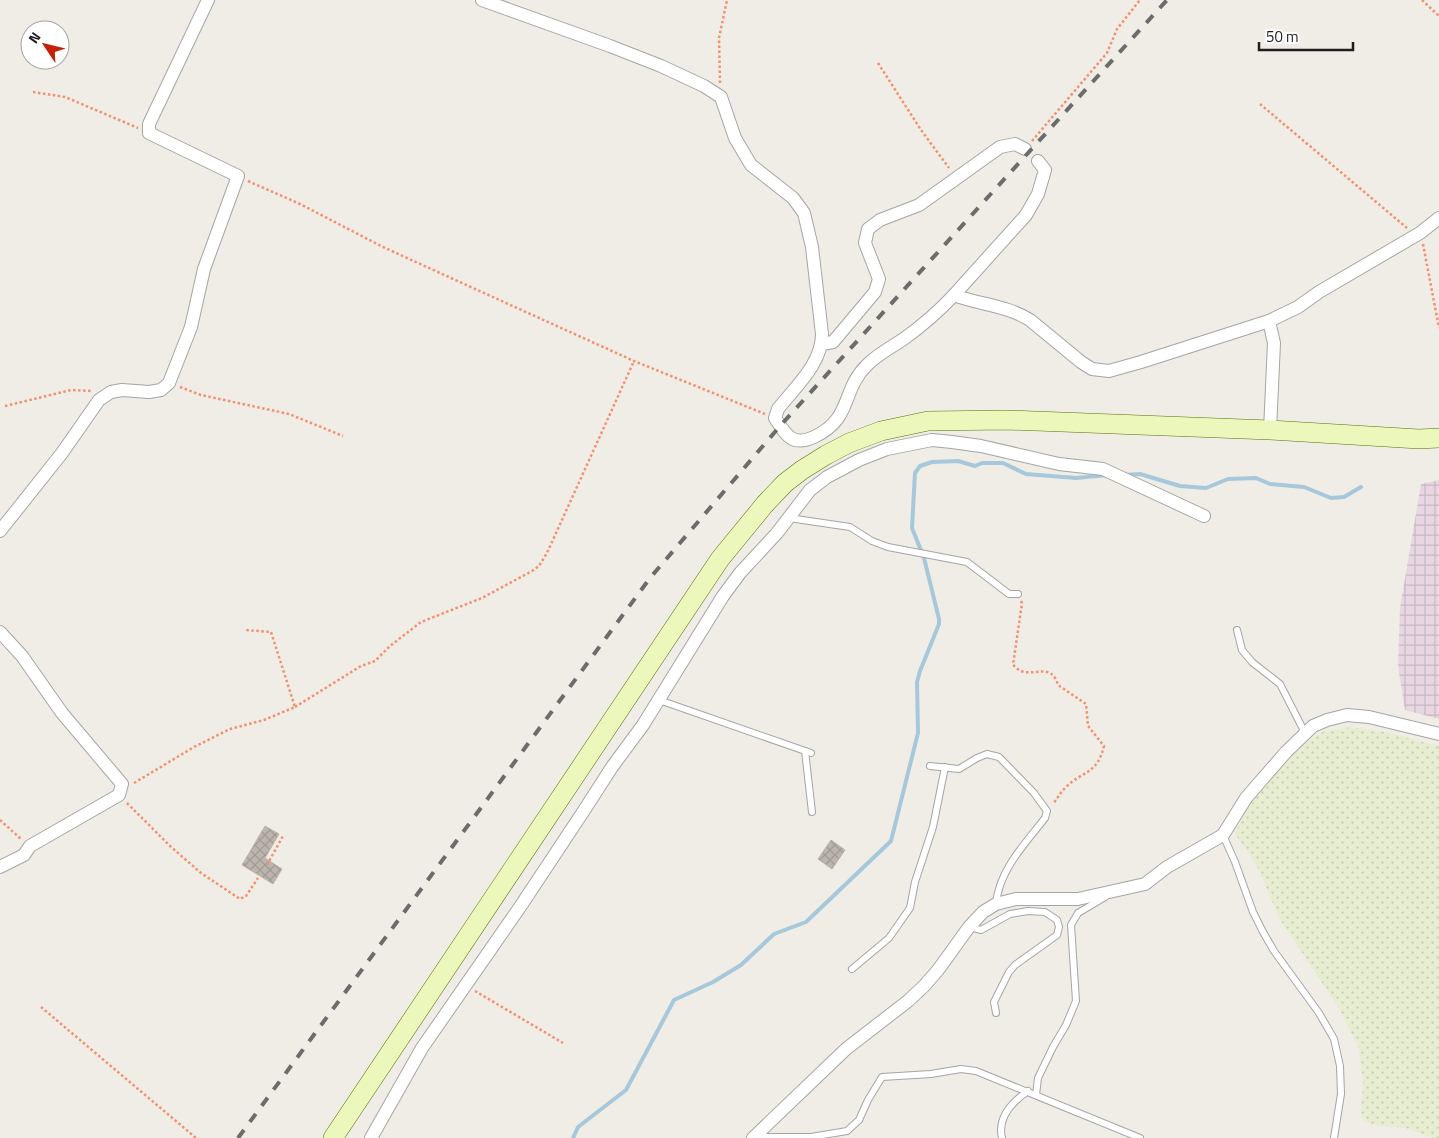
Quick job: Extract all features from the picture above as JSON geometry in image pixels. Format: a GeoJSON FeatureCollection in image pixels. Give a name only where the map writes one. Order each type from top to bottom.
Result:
{"type":"FeatureCollection","features":[{"type":"Feature","properties":{"kind":"main road"},"geometry":{"type":"LineString","coordinates":[[333,1138],[720,559],[765,504],[785,483],[802,470],[849,443],[881,431],[928,421],[1007,420],[1270,430],[1439,439]]}},
{"type":"Feature","properties":{"kind":"main road"},"geometry":{"type":"LineString","coordinates":[[1270,430],[1433,430],[1439,428]]}},
{"type":"Feature","properties":{"kind":"street"},"geometry":{"type":"LineString","coordinates":[[0,531],[62,453],[99,400],[110,392],[122,390],[149,392],[160,390],[169,383],[191,327],[204,269],[238,176],[149,132],[149,124],[208,0]]}},
{"type":"Feature","properties":{"kind":"street"},"geometry":{"type":"LineString","coordinates":[[482,0],[627,53],[704,86],[721,97],[735,138],[751,165],[794,198],[804,213],[812,248],[822,334],[822,344],[817,359],[778,409],[775,418],[787,436],[794,440],[801,442],[829,429],[837,421],[852,388],[865,366],[921,326],[954,295],[1026,215],[1038,194],[1045,170],[1038,161]]}},
{"type":"Feature","properties":{"kind":"street"},"geometry":{"type":"LineString","coordinates":[[822,344],[833,342],[875,292],[879,279],[866,243],[868,229],[880,220],[919,205],[1000,147],[1015,144],[1025,149]]}},
{"type":"Feature","properties":{"kind":"street"},"geometry":{"type":"LineString","coordinates":[[954,295],[1007,308],[1021,314],[1081,362],[1092,369],[1109,371],[1269,321],[1298,307],[1319,292],[1417,235],[1439,218]]}},
{"type":"Feature","properties":{"kind":"street"},"geometry":{"type":"LineString","coordinates":[[1269,321],[1274,343],[1270,430]]}},
{"type":"Feature","properties":{"kind":"street"},"geometry":{"type":"LineString","coordinates":[[371,1138],[422,1048],[520,908],[584,812],[612,766],[659,700],[723,596],[740,573],[778,533],[788,517],[810,490],[827,477],[858,460],[887,449],[932,440],[981,446],[1059,464],[1103,469],[1204,516]]}},
{"type":"Feature","properties":{"kind":"street"},"geometry":{"type":"LineString","coordinates":[[0,632],[22,656],[62,713],[120,789],[30,846],[24,855],[0,867]]}},
{"type":"Feature","properties":{"kind":"street"},"geometry":{"type":"LineString","coordinates":[[753,1138],[846,1048],[908,1002],[938,970],[969,927],[983,912],[996,904],[1016,899],[1078,899],[1145,884],[1166,867],[1223,835],[1246,798],[1286,752],[1313,726],[1328,720],[1347,715],[1369,717],[1439,734]]}},
{"type":"Feature","properties":{"kind":"lane"},"geometry":{"type":"LineString","coordinates":[[788,517],[850,527],[872,541],[888,547],[967,562],[1009,594],[1018,594]]}},
{"type":"Feature","properties":{"kind":"lane"},"geometry":{"type":"LineString","coordinates":[[1237,630],[1242,650],[1252,662],[1280,684],[1305,733]]}},
{"type":"Feature","properties":{"kind":"lane"},"geometry":{"type":"LineString","coordinates":[[659,700],[808,752],[812,812]]}},
{"type":"Feature","properties":{"kind":"lane"},"geometry":{"type":"LineString","coordinates":[[930,766],[959,769],[987,754],[999,757],[1034,794],[1047,811],[1045,818],[1015,856],[997,895],[996,904]]}},
{"type":"Feature","properties":{"kind":"lane"},"geometry":{"type":"LineString","coordinates":[[852,969],[889,938],[910,908],[915,882],[933,827],[944,767]]}},
{"type":"Feature","properties":{"kind":"lane"},"geometry":{"type":"LineString","coordinates":[[1223,835],[1253,912],[1263,932],[1274,951],[1320,1013],[1334,1039],[1340,1066],[1341,1094],[1334,1138]]}},
{"type":"Feature","properties":{"kind":"lane"},"geometry":{"type":"LineString","coordinates":[[1036,1094],[1038,1078],[1066,1025],[1076,1001],[1071,925],[1078,913],[1109,893]]}},
{"type":"Feature","properties":{"kind":"lane"},"geometry":{"type":"LineString","coordinates":[[969,927],[981,930],[1010,914],[1028,911],[1044,912],[1057,920],[1059,927],[1057,935],[1015,965],[1009,972],[994,1002],[996,1013]]}},
{"type":"Feature","properties":{"kind":"lane"},"geometry":{"type":"LineString","coordinates":[[753,1138],[811,1137],[847,1131],[859,1120],[882,1077],[931,1074],[961,1069],[976,1071],[1036,1094],[1140,1138]]}},
{"type":"Feature","properties":{"kind":"lane"},"geometry":{"type":"LineString","coordinates":[[1002,1138],[1001,1133],[1005,1113],[1018,1098],[1028,1091]]}},
{"type":"Feature","properties":{"kind":"path"},"geometry":{"type":"LineString","coordinates":[[721,97],[719,38],[727,0]]}},
{"type":"Feature","properties":{"kind":"path"},"geometry":{"type":"LineString","coordinates":[[1025,149],[1107,53],[1117,30],[1140,0]]}},
{"type":"Feature","properties":{"kind":"path"},"geometry":{"type":"LineString","coordinates":[[1422,0],[1439,16]]}},
{"type":"Feature","properties":{"kind":"path"},"geometry":{"type":"LineString","coordinates":[[878,63],[955,178]]}},
{"type":"Feature","properties":{"kind":"path"},"geometry":{"type":"LineString","coordinates":[[32,92],[65,97],[149,132]]}},
{"type":"Feature","properties":{"kind":"path"},"geometry":{"type":"LineString","coordinates":[[1260,104],[1417,235],[1439,328]]}},
{"type":"Feature","properties":{"kind":"path"},"geometry":{"type":"LineString","coordinates":[[238,176],[300,204],[417,263],[634,361],[775,418]]}},
{"type":"Feature","properties":{"kind":"path"},"geometry":{"type":"LineString","coordinates":[[258,878],[246,896],[240,899],[202,873],[170,846],[120,789],[130,786],[194,746],[230,729],[264,720],[295,707],[361,666],[375,661],[390,646],[421,622],[482,598],[539,566],[547,553],[634,361]]}},
{"type":"Feature","properties":{"kind":"path"},"geometry":{"type":"LineString","coordinates":[[169,383],[201,396],[289,414],[343,436]]}},
{"type":"Feature","properties":{"kind":"path"},"geometry":{"type":"LineString","coordinates":[[5,406],[71,390],[91,390],[99,400]]}},
{"type":"Feature","properties":{"kind":"path"},"geometry":{"type":"LineString","coordinates":[[1018,594],[1022,603],[1013,664],[1020,671],[1050,673],[1056,677],[1058,686],[1086,704],[1088,726],[1104,746],[1101,760],[1095,767],[1065,788],[1047,811]]}},
{"type":"Feature","properties":{"kind":"path"},"geometry":{"type":"LineString","coordinates":[[246,630],[271,632],[295,707]]}},
{"type":"Feature","properties":{"kind":"path"},"geometry":{"type":"LineString","coordinates":[[0,820],[30,846]]}},
{"type":"Feature","properties":{"kind":"path"},"geometry":{"type":"LineString","coordinates":[[267,865],[283,836]]}},
{"type":"Feature","properties":{"kind":"path"},"geometry":{"type":"LineString","coordinates":[[465,986],[562,1043]]}},
{"type":"Feature","properties":{"kind":"path"},"geometry":{"type":"LineString","coordinates":[[41,1007],[196,1138]]}},
{"type":"Feature","properties":{"kind":"shaded area"},"geometry":{"type":"Polygon","coordinates":[[[1439,480],[1439,719],[1405,710],[1398,666],[1400,608],[1421,484],[1439,480]]]}},
{"type":"Feature","properties":{"kind":"green space"},"geometry":{"type":"Polygon","coordinates":[[[1351,727],[1385,732],[1439,746],[1439,1138],[1433,1138],[1406,1128],[1374,1125],[1366,1122],[1361,1116],[1363,1081],[1359,1049],[1339,1008],[1280,920],[1257,866],[1235,834],[1245,812],[1268,781],[1299,748],[1324,731],[1351,727]]]}},
{"type":"Feature","properties":{"kind":"building"},"geometry":{"type":"Polygon","coordinates":[[[265,826],[279,834],[265,858],[282,869],[273,884],[242,865],[265,826]]]}},
{"type":"Feature","properties":{"kind":"building"},"geometry":{"type":"Polygon","coordinates":[[[831,840],[845,850],[832,869],[818,859],[831,840]]]}},
{"type":"Feature","properties":{"kind":"waterway"},"geometry":{"type":"LineString","coordinates":[[573,1138],[578,1127],[626,1090],[674,1000],[713,982],[741,965],[774,934],[806,922],[891,841],[918,733],[917,682],[939,624],[924,558],[912,528],[915,473],[920,466],[932,462],[958,461],[975,466],[982,463],[1003,463],[1026,474],[1076,478],[1107,475]]}},
{"type":"Feature","properties":{"kind":"waterway"},"geometry":{"type":"LineString","coordinates":[[1124,475],[1140,474],[1180,486],[1206,488],[1228,479],[1256,478],[1270,484],[1304,487],[1331,498],[1344,497],[1361,487]]}},
{"type":"Feature","properties":{"kind":"railway"},"geometry":{"type":"LineString","coordinates":[[238,1138],[650,578],[780,426],[1167,0]]}}]}
